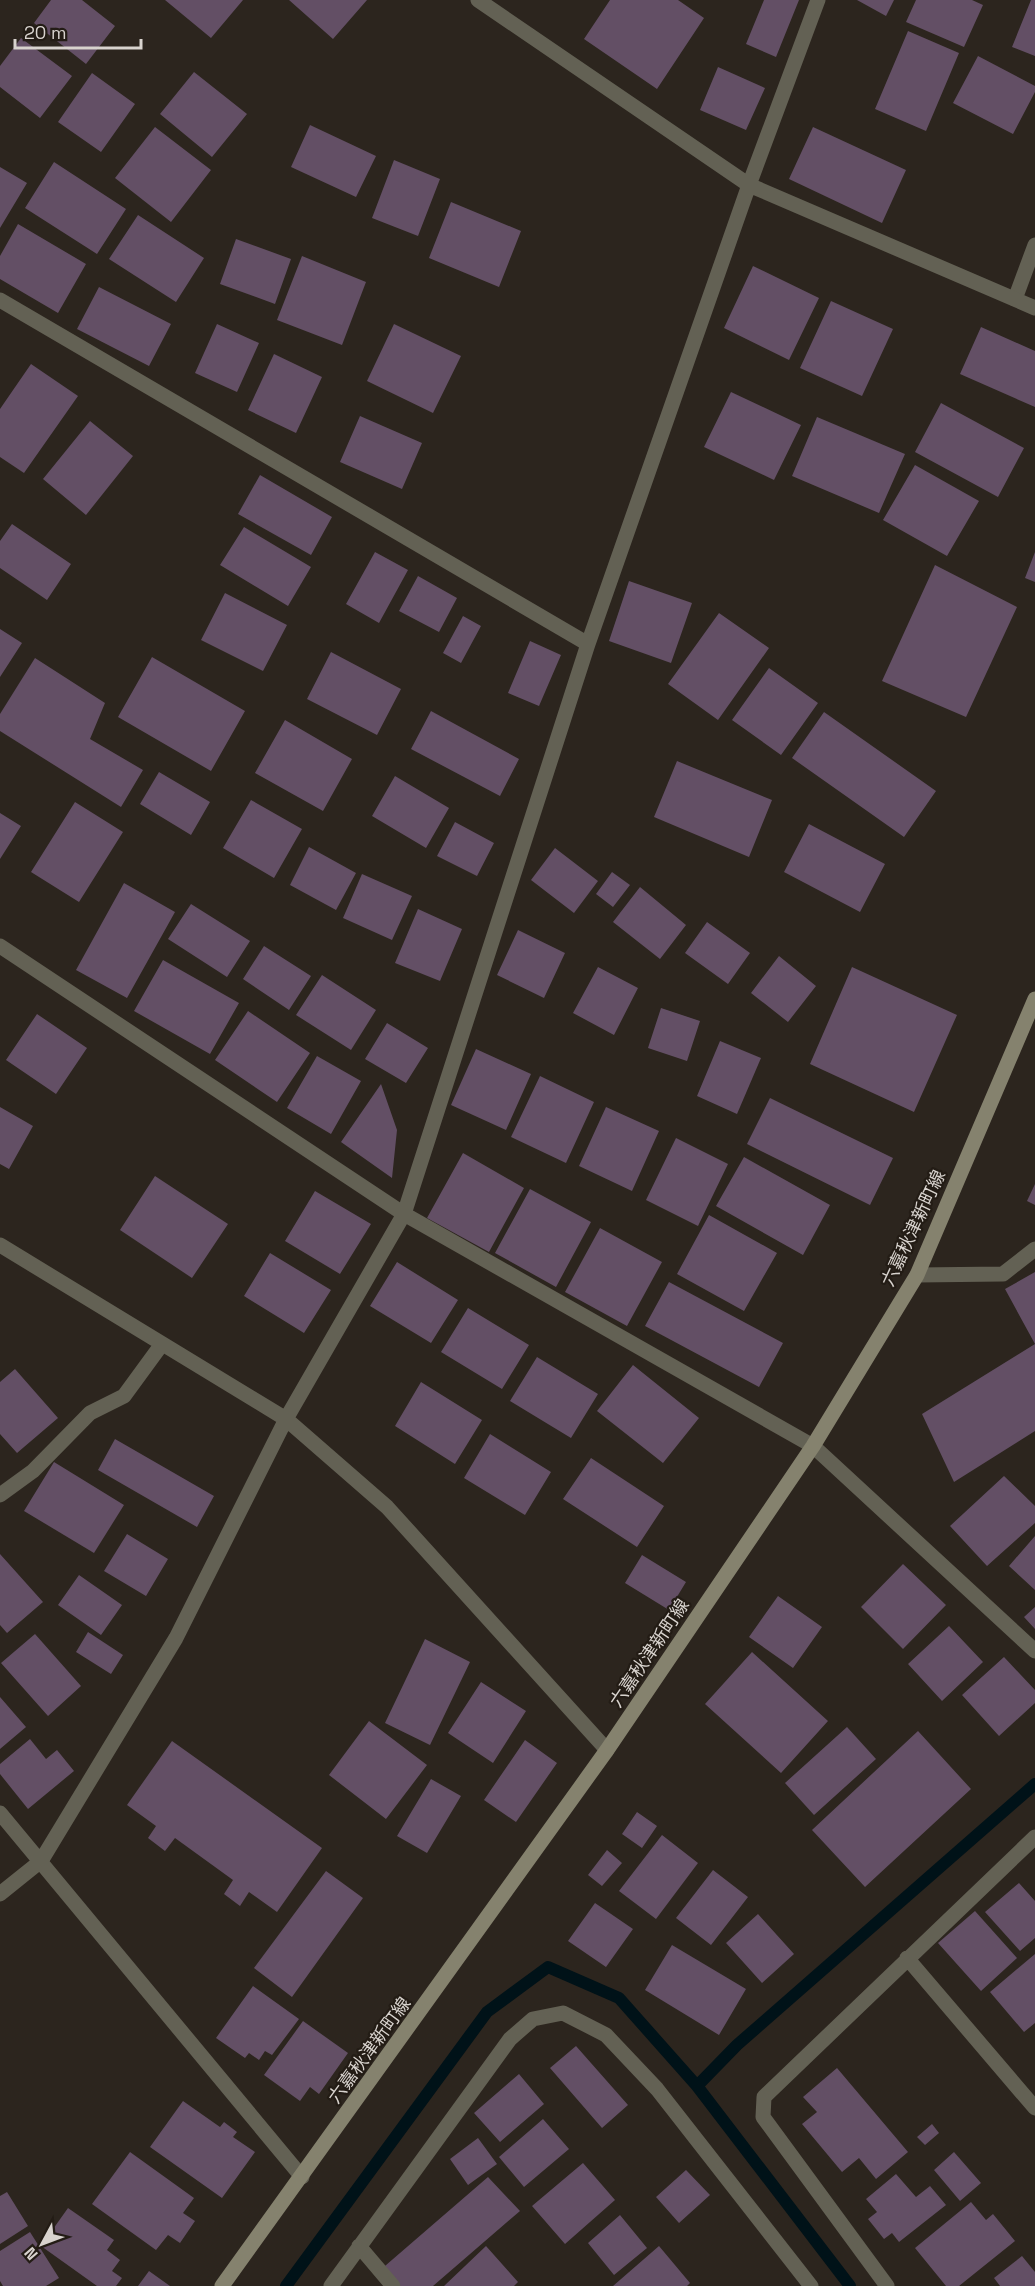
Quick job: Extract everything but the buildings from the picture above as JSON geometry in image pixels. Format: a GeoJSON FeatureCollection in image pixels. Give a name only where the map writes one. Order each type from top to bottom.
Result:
{"type":"FeatureCollection","features":[{"type":"Feature","properties":{"kind":"main road","name":"六嘉秋津新町線"},"geometry":{"type":"LineString","coordinates":[[222,2286],[607,1750],[813,1446],[917,1275],[1035,999]]}},
{"type":"Feature","properties":{"kind":"street"},"geometry":{"type":"LineString","coordinates":[[478,0],[748,185],[1035,308]]}},
{"type":"Feature","properties":{"kind":"street"},"geometry":{"type":"LineString","coordinates":[[0,1894],[40,1861],[176,1638],[286,1419],[404,1214],[588,644],[748,185],[818,0]]}},
{"type":"Feature","properties":{"kind":"street"},"geometry":{"type":"LineString","coordinates":[[1015,299],[1035,245]]}},
{"type":"Feature","properties":{"kind":"street"},"geometry":{"type":"LineString","coordinates":[[0,300],[588,644]]}},
{"type":"Feature","properties":{"kind":"street"},"geometry":{"type":"LineString","coordinates":[[0,946],[404,1214],[813,1446],[1035,1651]]}},
{"type":"Feature","properties":{"kind":"street"},"geometry":{"type":"LineString","coordinates":[[0,1245],[286,1419],[387,1507],[607,1750]]}},
{"type":"Feature","properties":{"kind":"street"},"geometry":{"type":"LineString","coordinates":[[917,1275],[1003,1274],[1035,1249]]}},
{"type":"Feature","properties":{"kind":"street"},"geometry":{"type":"LineString","coordinates":[[0,1495],[33,1471],[90,1413],[124,1396],[162,1344]]}},
{"type":"Feature","properties":{"kind":"street"},"geometry":{"type":"LineString","coordinates":[[0,1813],[302,2177]]}},
{"type":"Feature","properties":{"kind":"street"},"geometry":{"type":"LineString","coordinates":[[887,2286],[763,2117],[764,2097],[1035,1837]]}},
{"type":"Feature","properties":{"kind":"street"},"geometry":{"type":"LineString","coordinates":[[907,1958],[1035,2108]]}},
{"type":"Feature","properties":{"kind":"street"},"geometry":{"type":"LineString","coordinates":[[332,2286],[510,2039],[533,2019],[563,2013],[606,2035],[657,2089],[812,2286]]}},
{"type":"Feature","properties":{"kind":"street"},"geometry":{"type":"LineString","coordinates":[[359,2246],[393,2286]]}},
{"type":"Feature","properties":{"kind":"waterway"},"geometry":{"type":"LineString","coordinates":[[697,2086],[737,2045],[1035,1784]]}},
{"type":"Feature","properties":{"kind":"waterway"},"geometry":{"type":"LineString","coordinates":[[286,2286],[487,2012],[548,1967],[619,1998],[697,2086],[850,2286]]}}]}
